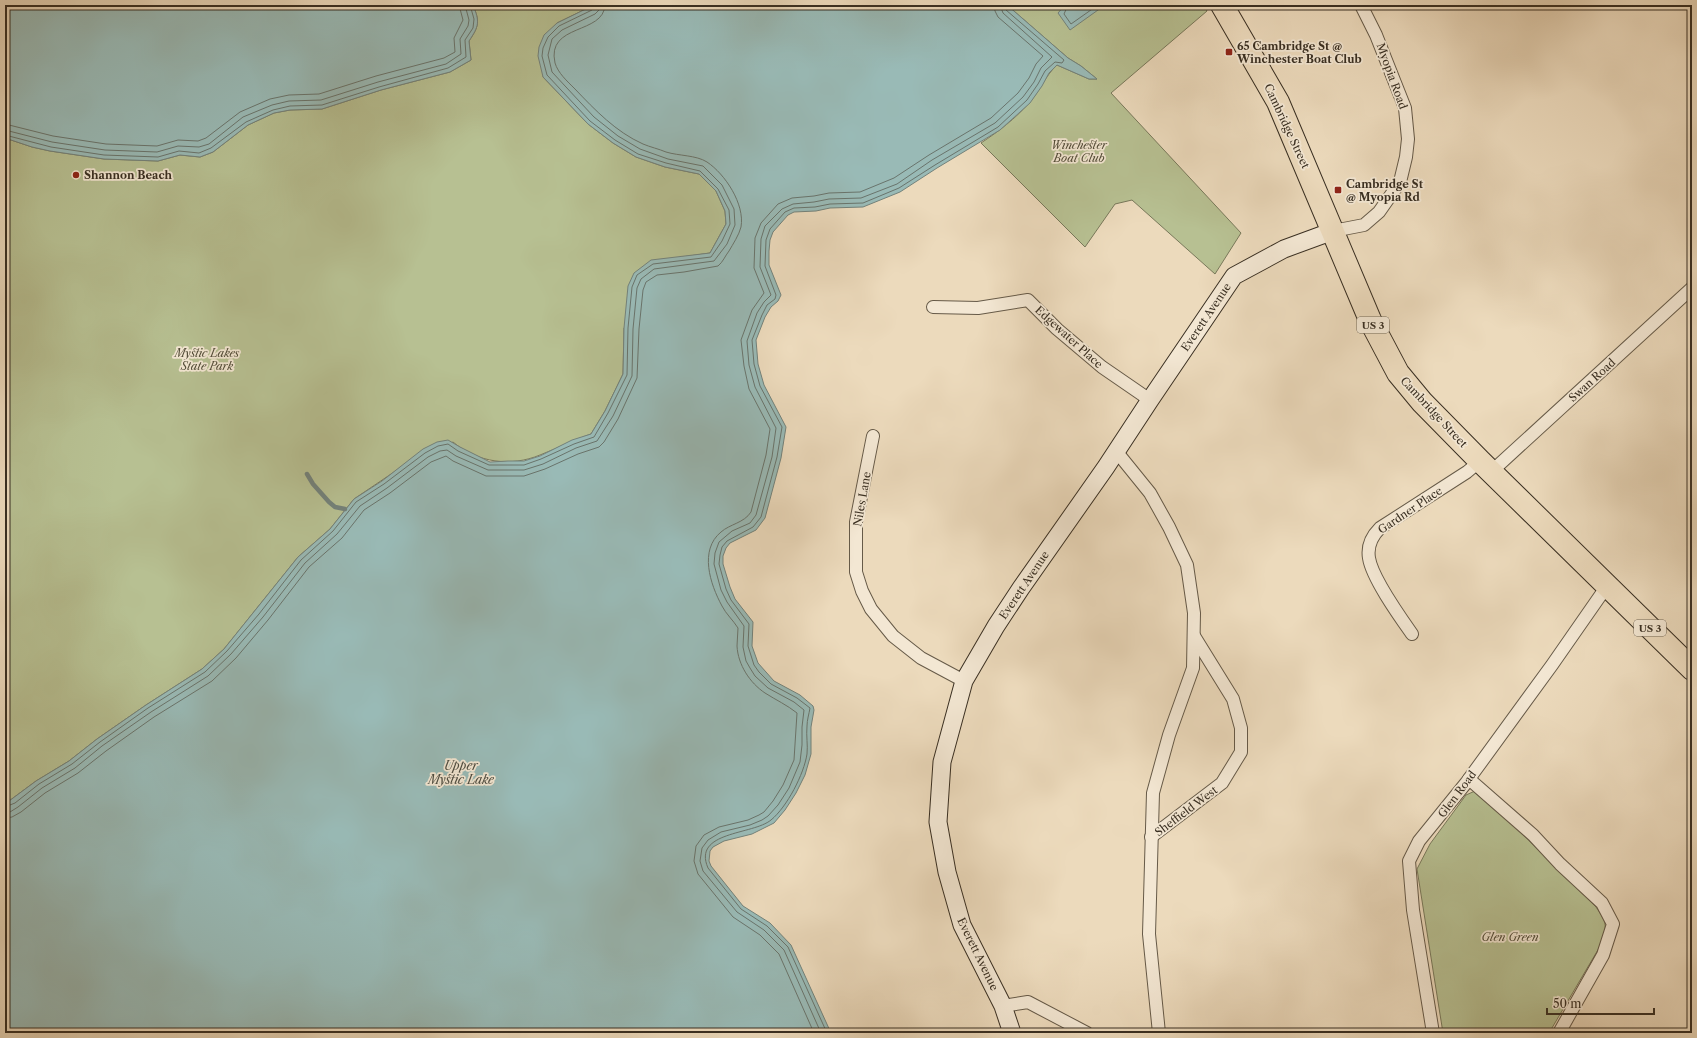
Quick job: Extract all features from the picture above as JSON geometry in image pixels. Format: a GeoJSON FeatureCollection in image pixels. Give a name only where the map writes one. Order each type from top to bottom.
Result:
{"type":"FeatureCollection","features":[{"type":"Feature","properties":{"kind":"highway","name":"Cambridge Street"},"geometry":{"type":"LineString","coordinates":[[1222,5],[1278,102],[1370,320],[1398,373],[1422,402],[1485,466],[1692,669]]}},
{"type":"Feature","properties":{"kind":"street","name":"Myopia Road"},"geometry":{"type":"LineString","coordinates":[[1333,231],[1364,225],[1379,212],[1400,182],[1406,157],[1408,139],[1405,108],[1376,35],[1361,5]]}},
{"type":"Feature","properties":{"kind":"street","name":"Everett Avenue"},"geometry":{"type":"LineString","coordinates":[[1012,1033],[1003,1006],[962,925],[947,872],[938,822],[942,762],[964,681],[1021,588],[1106,467],[1234,276],[1284,249],[1333,231]]}},
{"type":"Feature","properties":{"kind":"street","name":"Swan Road"},"geometry":{"type":"LineString","coordinates":[[1485,466],[1692,288]]}},
{"type":"Feature","properties":{"kind":"street","name":"Edgewater Place"},"geometry":{"type":"LineString","coordinates":[[934,307],[978,308],[1028,300],[1057,329],[1102,367],[1150,400]]}},
{"type":"Feature","properties":{"kind":"street","name":"Niles Lane"},"geometry":{"type":"LineString","coordinates":[[873,436],[856,522],[856,572],[862,591],[871,609],[893,636],[921,658],[964,681]]}},
{"type":"Feature","properties":{"kind":"street","name":"Sheffield West"},"geometry":{"type":"LineString","coordinates":[[1116,451],[1150,493],[1169,527],[1187,565],[1194,613],[1193,668],[1169,735],[1153,794],[1149,934],[1159,1033]]}},
{"type":"Feature","properties":{"kind":"street","name":"Gardner Place"},"geometry":{"type":"LineString","coordinates":[[1412,634],[1384,592],[1373,571],[1369,558],[1369,544],[1375,533],[1380,528],[1467,472],[1485,466]]}},
{"type":"Feature","properties":{"kind":"street","name":"Glen Road"},"geometry":{"type":"LineString","coordinates":[[1434,1033],[1413,910],[1409,861],[1418,841],[1469,779],[1552,665],[1607,586]]}},
{"type":"Feature","properties":{"kind":"street","name":"Sheffield West"},"geometry":{"type":"LineString","coordinates":[[1151,837],[1222,784],[1241,752],[1241,728],[1233,699],[1194,636]]}},
{"type":"Feature","properties":{"kind":"street"},"geometry":{"type":"LineString","coordinates":[[1469,779],[1533,835],[1560,864],[1602,903],[1613,924],[1603,955],[1559,1033]]}},
{"type":"Feature","properties":{"kind":"street"},"geometry":{"type":"LineString","coordinates":[[1003,1006],[1028,1002],[1086,1033]]}},
{"type":"Feature","properties":{"kind":"green space","name":"Mystic Lakes State Park"},"geometry":{"type":"Polygon","coordinates":[[[473,5],[594,5],[557,23],[543,77],[588,124],[613,143],[636,157],[665,167],[699,174],[716,191],[725,211],[726,224],[710,253],[682,257],[624,328],[623,374],[605,411],[591,434],[529,459],[506,462],[484,459],[473,455],[453,442],[400,468],[354,499],[330,529],[298,557],[224,649],[202,669],[146,705],[97,739],[69,761],[36,781],[5,804],[5,138],[50,151],[104,159],[158,161],[180,155],[200,157],[213,152],[248,125],[274,113],[290,110],[322,109],[381,90],[450,72],[471,60],[469,41],[477,28],[477,16],[473,5]]]}},
{"type":"Feature","properties":{"kind":"green space","name":"Winchester Boat Club"},"geometry":{"type":"Polygon","coordinates":[[[1007,5],[1204,5],[1207,11],[1111,93],[1241,233],[1215,274],[1132,200],[1115,204],[1085,247],[981,143],[1024,109],[1057,65],[1089,79],[1097,79],[1068,58],[1007,5]]]}},
{"type":"Feature","properties":{"kind":"green space","name":"Glen Green"},"geometry":{"type":"Polygon","coordinates":[[[1475,791],[1501,813],[1596,907],[1604,920],[1605,932],[1602,943],[1549,1033],[1443,1033],[1417,869],[1430,844],[1466,795],[1475,791]]]}},
{"type":"Feature","properties":{"kind":"water"},"geometry":{"type":"Polygon","coordinates":[[[5,5],[473,5],[477,16],[477,28],[469,41],[471,60],[450,72],[381,90],[322,109],[290,110],[274,113],[248,125],[213,152],[200,157],[180,155],[158,161],[104,159],[50,151],[5,138],[5,5]]]}},
{"type":"Feature","properties":{"kind":"water","name":"Upper Mystic Lake"},"geometry":{"type":"Polygon","coordinates":[[[594,5],[1007,5],[1068,58],[1097,79],[1089,79],[1057,65],[1049,73],[1030,103],[1000,130],[900,192],[863,207],[830,208],[816,211],[794,212],[788,215],[773,232],[770,240],[769,265],[781,295],[765,317],[756,340],[758,364],[764,385],[786,427],[781,458],[765,518],[756,530],[730,543],[723,556],[723,564],[735,599],[753,622],[752,646],[758,663],[774,681],[800,695],[813,706],[811,754],[805,775],[796,793],[774,823],[752,834],[724,841],[713,847],[710,851],[709,861],[711,866],[743,906],[770,923],[791,945],[831,1033],[5,1033],[5,804],[36,781],[69,761],[97,739],[146,705],[202,669],[224,649],[298,557],[330,529],[354,499],[382,481],[423,449],[437,442],[448,440],[490,462],[524,461],[540,456],[572,440],[591,434],[605,411],[623,374],[624,328],[628,286],[634,273],[651,260],[710,253],[726,224],[725,211],[716,191],[699,174],[665,167],[636,157],[613,143],[588,124],[543,77],[538,56],[539,47],[544,35],[557,23],[594,5]]]}},
{"type":"Feature","properties":{"kind":"water"},"geometry":{"type":"Polygon","coordinates":[[[1065,5],[1105,5],[1070,30],[1058,13],[1065,5]]]}},
{"type":"Feature","properties":{"kind":"waterway"},"geometry":{"type":"LineString","coordinates":[[307,474],[313,484],[329,502],[335,507],[345,509]]}},
{"type":"Feature","properties":{"kind":"place","name":"65 Cambridge St @ Winchester Boat Club"},"geometry":{"type":"Point","coordinates":[1229,52]}},
{"type":"Feature","properties":{"kind":"place","name":"Shannon Beach"},"geometry":{"type":"Point","coordinates":[76,175]}},
{"type":"Feature","properties":{"kind":"place","name":"Cambridge St @ Myopia Rd"},"geometry":{"type":"Point","coordinates":[1338,190]}}]}
